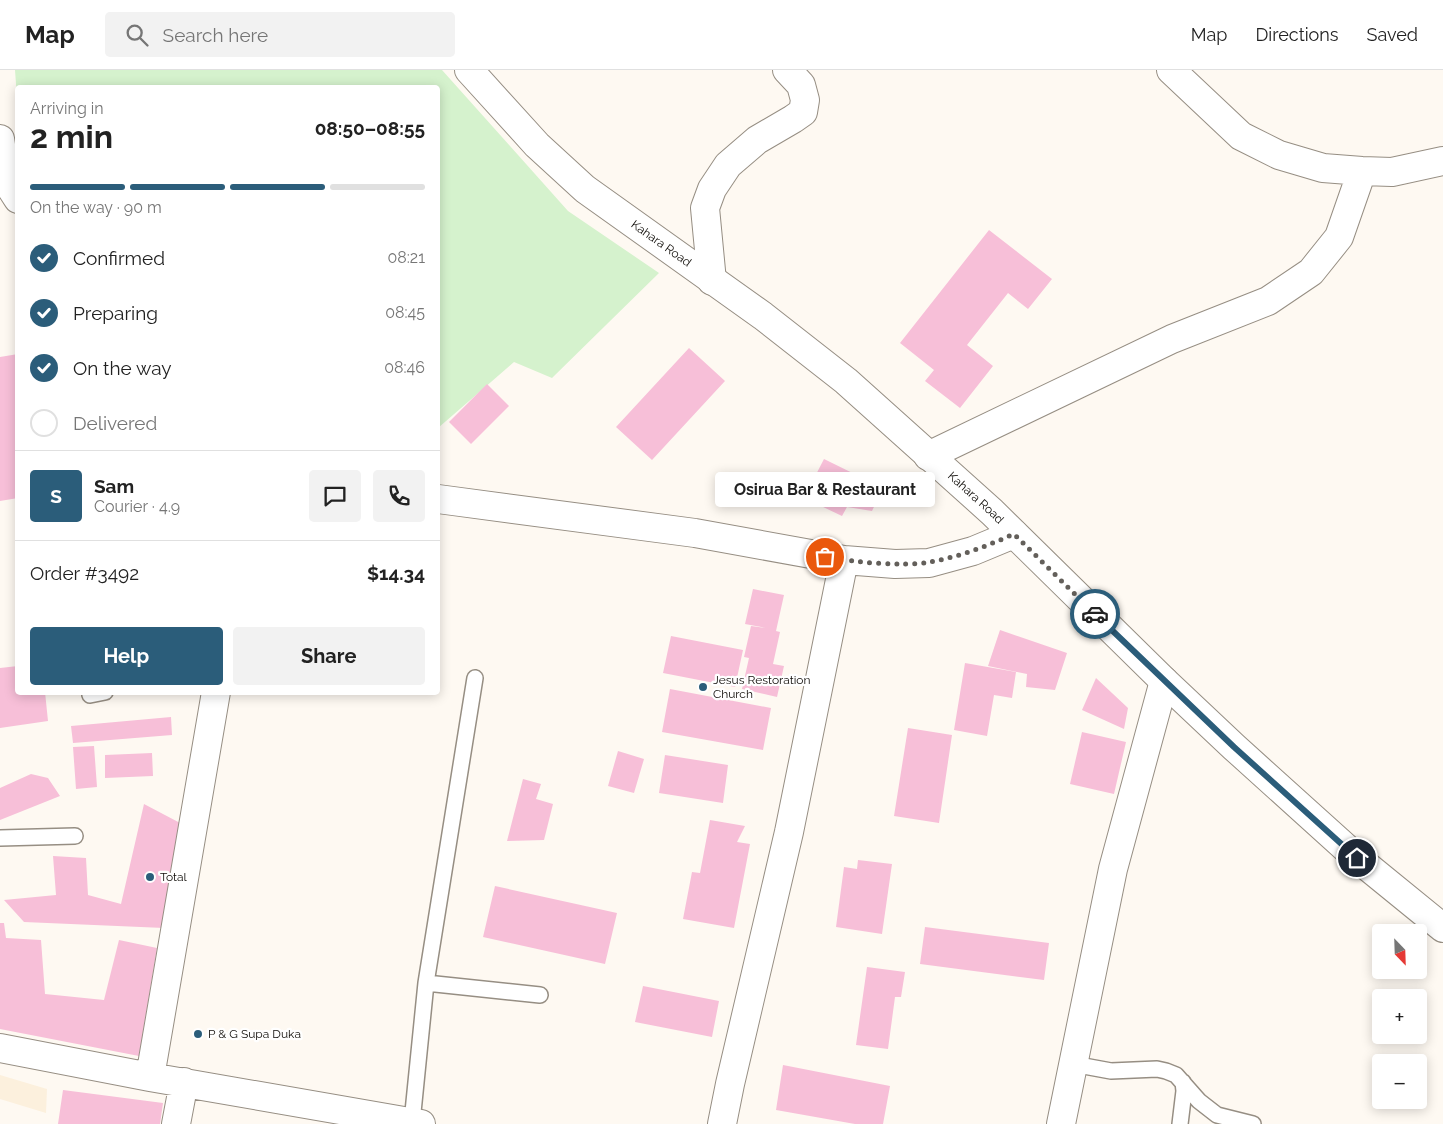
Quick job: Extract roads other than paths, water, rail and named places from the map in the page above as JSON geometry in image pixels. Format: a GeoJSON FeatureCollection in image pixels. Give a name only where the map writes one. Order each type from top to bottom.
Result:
{"type":"FeatureCollection","features":[{"type":"Feature","properties":{"kind":"street","name":"Kahara Road"},"geometry":{"type":"LineString","coordinates":[[469,70],[537,145],[585,189],[763,316],[846,381],[992,512],[1234,747],[1357,858],[1443,928]]}},
{"type":"Feature","properties":{"kind":"street"},"geometry":{"type":"LineString","coordinates":[[712,281],[705,208],[712,189],[728,165],[757,140],[803,112],[805,100],[801,86],[787,70]]}},
{"type":"Feature","properties":{"kind":"street"},"geometry":{"type":"LineString","coordinates":[[1170,70],[1241,136],[1279,155],[1323,168],[1392,172],[1443,160]]}},
{"type":"Feature","properties":{"kind":"street"},"geometry":{"type":"LineString","coordinates":[[0,139],[2,166],[7,182],[15,194]]}},
{"type":"Feature","properties":{"kind":"street"},"geometry":{"type":"LineString","coordinates":[[928,456],[1172,339],[1268,302],[1311,272],[1339,236],[1362,171]]}},
{"type":"Feature","properties":{"kind":"street"},"geometry":{"type":"LineString","coordinates":[[440,499],[695,532],[844,560],[895,564],[929,563],[973,551],[1014,534]]}},
{"type":"Feature","properties":{"kind":"street"},"geometry":{"type":"LineString","coordinates":[[722,1124],[789,832],[844,560]]}},
{"type":"Feature","properties":{"kind":"street"},"geometry":{"type":"LineString","coordinates":[[1061,1124],[1113,869],[1164,681]]}},
{"type":"Feature","properties":{"kind":"street"},"geometry":{"type":"LineString","coordinates":[[150,1077],[215,695]]}},
{"type":"Feature","properties":{"kind":"street"},"geometry":{"type":"LineString","coordinates":[[0,1048],[150,1077],[415,1123]]}},
{"type":"Feature","properties":{"kind":"street"},"geometry":{"type":"LineString","coordinates":[[176,1124],[184,1082]]}},
{"type":"Feature","properties":{"kind":"lane"},"geometry":{"type":"LineString","coordinates":[[415,1123],[426,983],[476,678]]}},
{"type":"Feature","properties":{"kind":"lane"},"geometry":{"type":"LineString","coordinates":[[0,838],[75,836]]}},
{"type":"Feature","properties":{"kind":"lane"},"geometry":{"type":"LineString","coordinates":[[426,983],[540,995]]}},
{"type":"Feature","properties":{"kind":"lane"},"geometry":{"type":"LineString","coordinates":[[1073,1064],[1111,1070],[1157,1069],[1176,1075],[1199,1101],[1217,1115],[1253,1124]]}},
{"type":"Feature","properties":{"kind":"lane"},"geometry":{"type":"LineString","coordinates":[[1180,1124],[1184,1090],[1183,1082]]}},
{"type":"Feature","properties":{"kind":"place","name":"Osirua Bar & Restaurant"},"geometry":{"type":"Point","coordinates":[825,557]}},
{"type":"Feature","properties":{"kind":"place","name":"Jesus Restoration Church"},"geometry":{"type":"Point","coordinates":[703,687]}},
{"type":"Feature","properties":{"kind":"place","name":"Total"},"geometry":{"type":"Point","coordinates":[150,877]}},
{"type":"Feature","properties":{"kind":"place","name":"P & G Supa Duka"},"geometry":{"type":"Point","coordinates":[198,1034]}}]}
